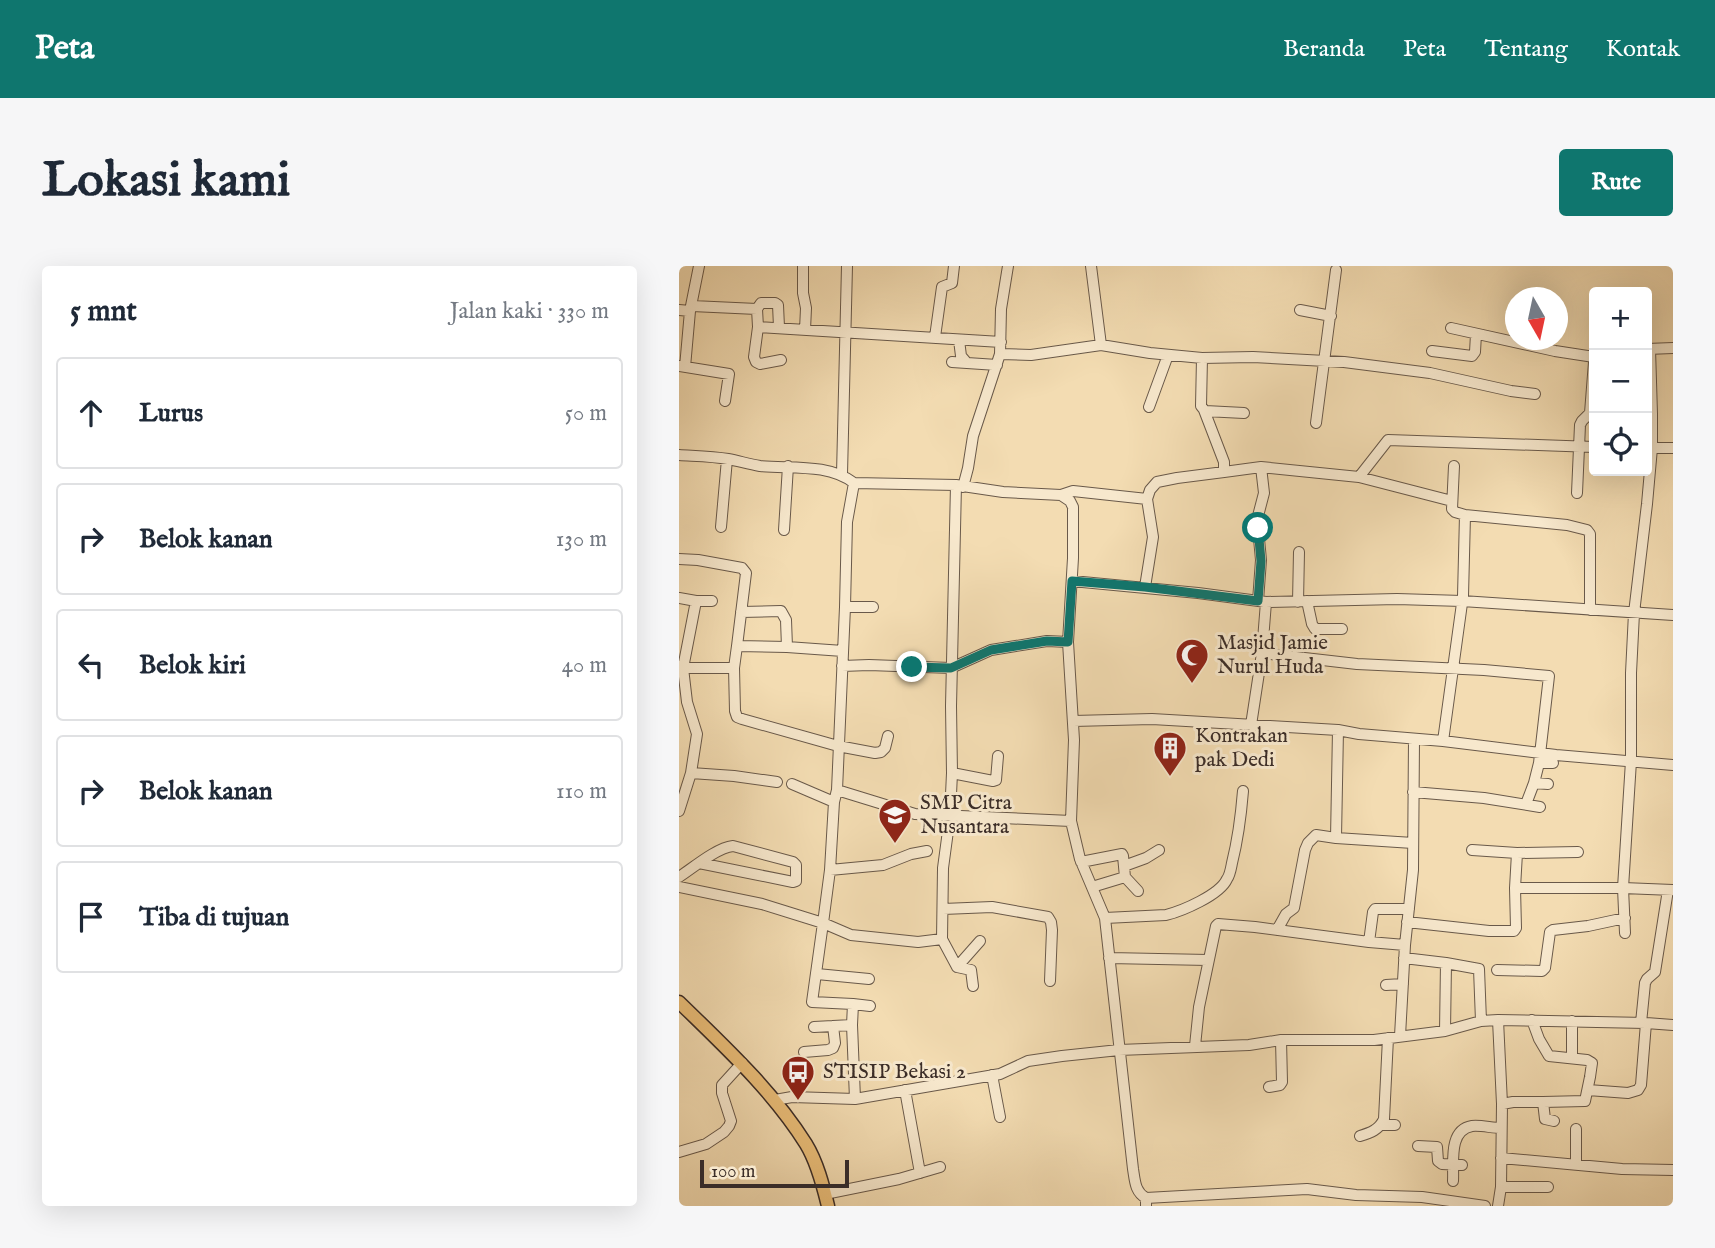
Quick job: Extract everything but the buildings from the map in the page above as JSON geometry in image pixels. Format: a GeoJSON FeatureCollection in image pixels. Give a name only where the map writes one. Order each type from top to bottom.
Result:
{"type":"FeatureCollection","features":[{"type":"Feature","properties":{"kind":"main road"},"geometry":{"type":"LineString","coordinates":[[679,1002],[742,1063],[775,1100],[806,1145],[817,1169],[826,1200]]}},
{"type":"Feature","properties":{"kind":"street"},"geometry":{"type":"LineString","coordinates":[[699,266],[682,366],[729,374],[725,401]]}},
{"type":"Feature","properties":{"kind":"street"},"geometry":{"type":"LineString","coordinates":[[803,266],[806,308],[804,330]]}},
{"type":"Feature","properties":{"kind":"street"},"geometry":{"type":"LineString","coordinates":[[842,474],[847,266]]}},
{"type":"Feature","properties":{"kind":"street"},"geometry":{"type":"LineString","coordinates":[[935,337],[942,287],[953,282],[954,266]]}},
{"type":"Feature","properties":{"kind":"street"},"geometry":{"type":"LineString","coordinates":[[973,986],[971,970],[957,967],[942,939],[943,868],[952,773],[951,668],[960,486],[968,468],[973,436],[998,359],[1001,309],[1008,266]]}},
{"type":"Feature","properties":{"kind":"street"},"geometry":{"type":"LineString","coordinates":[[1091,266],[1101,345]]}},
{"type":"Feature","properties":{"kind":"street"},"geometry":{"type":"LineString","coordinates":[[1316,423],[1336,270]]}},
{"type":"Feature","properties":{"kind":"street"},"geometry":{"type":"LineString","coordinates":[[779,327],[778,305],[761,303],[757,309],[758,327],[754,357],[760,364],[781,360]]}},
{"type":"Feature","properties":{"kind":"street"},"geometry":{"type":"LineString","coordinates":[[679,310],[757,309]]}},
{"type":"Feature","properties":{"kind":"street"},"geometry":{"type":"LineString","coordinates":[[1300,310],[1331,316]]}},
{"type":"Feature","properties":{"kind":"street"},"geometry":{"type":"LineString","coordinates":[[758,327],[1000,342]]}},
{"type":"Feature","properties":{"kind":"street"},"geometry":{"type":"LineString","coordinates":[[1451,328],[1505,338]]}},
{"type":"Feature","properties":{"kind":"street"},"geometry":{"type":"LineString","coordinates":[[1432,351],[1472,356],[1475,352],[1476,334]]}},
{"type":"Feature","properties":{"kind":"street"},"geometry":{"type":"LineString","coordinates":[[958,340],[961,356],[967,363]]}},
{"type":"Feature","properties":{"kind":"street"},"geometry":{"type":"LineString","coordinates":[[952,362],[967,363],[1101,345],[1202,358],[1253,357],[1344,362],[1430,373],[1535,394]]}},
{"type":"Feature","properties":{"kind":"street"},"geometry":{"type":"LineString","coordinates":[[1652,349],[1673,348]]}},
{"type":"Feature","properties":{"kind":"street"},"geometry":{"type":"LineString","coordinates":[[1560,350],[1589,359]]}},
{"type":"Feature","properties":{"kind":"street"},"geometry":{"type":"LineString","coordinates":[[1648,350],[1652,413]]}},
{"type":"Feature","properties":{"kind":"street"},"geometry":{"type":"LineString","coordinates":[[1149,407],[1168,355]]}},
{"type":"Feature","properties":{"kind":"street"},"geometry":{"type":"LineString","coordinates":[[1202,358],[1201,406],[1224,463],[1224,472]]}},
{"type":"Feature","properties":{"kind":"street"},"geometry":{"type":"LineString","coordinates":[[1204,410],[1244,413]]}},
{"type":"Feature","properties":{"kind":"street"},"geometry":{"type":"LineString","coordinates":[[1577,493],[1581,423],[1590,413]]}},
{"type":"Feature","properties":{"kind":"street"},"geometry":{"type":"LineString","coordinates":[[1359,477],[1388,440],[1589,447]]}},
{"type":"Feature","properties":{"kind":"street"},"geometry":{"type":"LineString","coordinates":[[1652,448],[1673,448]]}},
{"type":"Feature","properties":{"kind":"street"},"geometry":{"type":"LineString","coordinates":[[679,455],[727,459],[741,464],[830,471],[842,474],[854,483],[960,486],[1003,492],[1061,495],[1073,491],[1147,499]]}},
{"type":"Feature","properties":{"kind":"street"},"geometry":{"type":"LineString","coordinates":[[721,527],[727,459]]}},
{"type":"Feature","properties":{"kind":"street"},"geometry":{"type":"LineString","coordinates":[[1454,466],[1452,509],[1455,512],[1567,525],[1587,530],[1590,534],[1590,610]]}},
{"type":"Feature","properties":{"kind":"street"},"geometry":{"type":"LineString","coordinates":[[784,530],[787,467]]}},
{"type":"Feature","properties":{"kind":"street"},"geometry":{"type":"LineString","coordinates":[[1251,725],[1262,653],[1258,516],[1264,493],[1261,467]]}},
{"type":"Feature","properties":{"kind":"street"},"geometry":{"type":"LineString","coordinates":[[1145,587],[1153,537],[1147,499],[1157,482],[1261,467],[1359,477],[1452,501]]}},
{"type":"Feature","properties":{"kind":"street"},"geometry":{"type":"LineString","coordinates":[[1625,933],[1623,888],[1634,613],[1648,476]]}},
{"type":"Feature","properties":{"kind":"street"},"geometry":{"type":"LineString","coordinates":[[854,483],[847,522],[837,790],[830,870],[812,1002],[870,1006]]}},
{"type":"Feature","properties":{"kind":"street"},"geometry":{"type":"LineString","coordinates":[[1061,495],[1070,501],[1074,511],[1068,642],[1074,757],[1071,821],[1081,862],[1105,918],[1136,1187],[1140,1194],[1146,1202],[1307,1189],[1356,1195],[1422,1197],[1445,1203],[1485,1206]]}},
{"type":"Feature","properties":{"kind":"street"},"geometry":{"type":"LineString","coordinates":[[1443,741],[1462,601],[1465,514]]}},
{"type":"Feature","properties":{"kind":"street"},"geometry":{"type":"LineString","coordinates":[[1299,552],[1302,602],[1312,625],[1315,629],[1342,629]]}},
{"type":"Feature","properties":{"kind":"street"},"geometry":{"type":"LineString","coordinates":[[679,559],[742,568],[745,573],[734,668],[737,717],[838,746],[875,752],[881,752],[885,748],[888,736]]}},
{"type":"Feature","properties":{"kind":"street"},"geometry":{"type":"LineString","coordinates":[[1072,581],[1262,602],[1397,599],[1462,601],[1673,615]]}},
{"type":"Feature","properties":{"kind":"street"},"geometry":{"type":"LineString","coordinates":[[679,598],[712,601]]}},
{"type":"Feature","properties":{"kind":"street"},"geometry":{"type":"LineString","coordinates":[[679,811],[691,773],[697,734],[683,701],[681,667],[695,601]]}},
{"type":"Feature","properties":{"kind":"street"},"geometry":{"type":"LineString","coordinates":[[845,607],[873,607]]}},
{"type":"Feature","properties":{"kind":"street"},"geometry":{"type":"LineString","coordinates":[[741,612],[781,611],[786,620],[787,647]]}},
{"type":"Feature","properties":{"kind":"street"},"geometry":{"type":"LineString","coordinates":[[842,666],[951,668],[991,650],[1047,641],[1068,642]]}},
{"type":"Feature","properties":{"kind":"street"},"geometry":{"type":"LineString","coordinates":[[737,646],[843,651]]}},
{"type":"Feature","properties":{"kind":"street"},"geometry":{"type":"LineString","coordinates":[[1262,653],[1357,664],[1454,668],[1549,677],[1540,758],[1526,804]]}},
{"type":"Feature","properties":{"kind":"street"},"geometry":{"type":"LineString","coordinates":[[681,667],[734,668]]}},
{"type":"Feature","properties":{"kind":"street"},"geometry":{"type":"LineString","coordinates":[[1073,721],[1152,719],[1338,730],[1413,740],[1443,741],[1540,758],[1673,765]]}},
{"type":"Feature","properties":{"kind":"street"},"geometry":{"type":"LineString","coordinates":[[1336,838],[1338,730]]}},
{"type":"Feature","properties":{"kind":"street"},"geometry":{"type":"LineString","coordinates":[[1400,1036],[1405,945],[1413,870],[1413,740]]}},
{"type":"Feature","properties":{"kind":"street"},"geometry":{"type":"LineString","coordinates":[[952,773],[996,780],[998,756]]}},
{"type":"Feature","properties":{"kind":"street"},"geometry":{"type":"LineString","coordinates":[[1540,758],[1553,763]]}},
{"type":"Feature","properties":{"kind":"street"},"geometry":{"type":"LineString","coordinates":[[691,773],[777,782]]}},
{"type":"Feature","properties":{"kind":"street"},"geometry":{"type":"LineString","coordinates":[[1534,783],[1548,784]]}},
{"type":"Feature","properties":{"kind":"street"},"geometry":{"type":"LineString","coordinates":[[792,784],[834,802]]}},
{"type":"Feature","properties":{"kind":"street"},"geometry":{"type":"LineString","coordinates":[[837,790],[915,814],[1071,821]]}},
{"type":"Feature","properties":{"kind":"street"},"geometry":{"type":"LineString","coordinates":[[1105,918],[1175,913],[1192,906],[1220,887],[1228,878],[1239,837],[1243,792]]}},
{"type":"Feature","properties":{"kind":"street"},"geometry":{"type":"LineString","coordinates":[[1413,792],[1459,795],[1540,807]]}},
{"type":"Feature","properties":{"kind":"street"},"geometry":{"type":"LineString","coordinates":[[1277,930],[1286,914],[1294,908],[1305,850],[1316,835],[1413,844]]}},
{"type":"Feature","properties":{"kind":"street"},"geometry":{"type":"LineString","coordinates":[[679,877],[699,863],[726,846],[733,846],[793,862],[796,865],[797,878],[793,882],[699,863]]}},
{"type":"Feature","properties":{"kind":"street"},"geometry":{"type":"LineString","coordinates":[[1092,887],[1159,850]]}},
{"type":"Feature","properties":{"kind":"street"},"geometry":{"type":"LineString","coordinates":[[1472,850],[1517,853],[1578,852]]}},
{"type":"Feature","properties":{"kind":"street"},"geometry":{"type":"LineString","coordinates":[[830,870],[884,865],[911,854],[927,851]]}},
{"type":"Feature","properties":{"kind":"street"},"geometry":{"type":"LineString","coordinates":[[1407,922],[1513,932],[1516,928],[1517,853]]}},
{"type":"Feature","properties":{"kind":"street"},"geometry":{"type":"LineString","coordinates":[[1081,862],[1120,854],[1123,856],[1124,871],[1138,891]]}},
{"type":"Feature","properties":{"kind":"street"},"geometry":{"type":"LineString","coordinates":[[679,887],[762,904],[823,923],[851,935],[918,942],[942,939]]}},
{"type":"Feature","properties":{"kind":"street"},"geometry":{"type":"LineString","coordinates":[[1515,888],[1671,890],[1655,972],[1645,983],[1641,1085],[1638,1090],[1628,1093],[1588,1090]]}},
{"type":"Feature","properties":{"kind":"street"},"geometry":{"type":"LineString","coordinates":[[943,909],[992,907],[1048,917],[1052,930],[1050,981]]}},
{"type":"Feature","properties":{"kind":"street"},"geometry":{"type":"LineString","coordinates":[[1369,942],[1375,909],[1409,909]]}},
{"type":"Feature","properties":{"kind":"street"},"geometry":{"type":"LineString","coordinates":[[1497,970],[1542,971],[1545,968],[1551,930],[1625,918]]}},
{"type":"Feature","properties":{"kind":"street"},"geometry":{"type":"LineString","coordinates":[[1195,1046],[1208,960],[1219,923],[1405,945]]}},
{"type":"Feature","properties":{"kind":"street"},"geometry":{"type":"LineString","coordinates":[[957,967],[980,941]]}},
{"type":"Feature","properties":{"kind":"street"},"geometry":{"type":"LineString","coordinates":[[1108,958],[1208,960]]}},
{"type":"Feature","properties":{"kind":"street"},"geometry":{"type":"LineString","coordinates":[[1404,958],[1479,969],[1481,1021]]}},
{"type":"Feature","properties":{"kind":"street"},"geometry":{"type":"LineString","coordinates":[[1445,1031],[1446,963]]}},
{"type":"Feature","properties":{"kind":"street"},"geometry":{"type":"LineString","coordinates":[[817,974],[869,979]]}},
{"type":"Feature","properties":{"kind":"street"},"geometry":{"type":"LineString","coordinates":[[1385,985],[1403,984]]}},
{"type":"Feature","properties":{"kind":"street"},"geometry":{"type":"LineString","coordinates":[[853,1004],[855,1099]]}},
{"type":"Feature","properties":{"kind":"street"},"geometry":{"type":"LineString","coordinates":[[1498,1020],[1502,1104],[1501,1187],[1498,1206]]}},
{"type":"Feature","properties":{"kind":"street"},"geometry":{"type":"LineString","coordinates":[[1502,1104],[1586,1099],[1592,1062],[1551,1057],[1539,1039],[1532,1020]]}},
{"type":"Feature","properties":{"kind":"street"},"geometry":{"type":"LineString","coordinates":[[775,1100],[792,1097],[855,1099],[1000,1074],[1038,1059],[1119,1051],[1249,1045],[1281,1040],[1374,1040],[1445,1031],[1481,1021],[1573,1021],[1673,1026]]}},
{"type":"Feature","properties":{"kind":"street"},"geometry":{"type":"LineString","coordinates":[[1572,1058],[1573,1021]]}},
{"type":"Feature","properties":{"kind":"street"},"geometry":{"type":"LineString","coordinates":[[814,1027],[852,1025]]}},
{"type":"Feature","properties":{"kind":"street"},"geometry":{"type":"LineString","coordinates":[[804,1052],[833,1048],[833,1026]]}},
{"type":"Feature","properties":{"kind":"street"},"geometry":{"type":"LineString","coordinates":[[1360,1136],[1371,1133],[1384,1119],[1388,1038]]}},
{"type":"Feature","properties":{"kind":"street"},"geometry":{"type":"LineString","coordinates":[[1269,1087],[1282,1084],[1281,1040]]}},
{"type":"Feature","properties":{"kind":"street"},"geometry":{"type":"LineString","coordinates":[[679,1152],[706,1144],[729,1126],[731,1121],[722,1085],[742,1063]]}},
{"type":"Feature","properties":{"kind":"street"},"geometry":{"type":"LineString","coordinates":[[992,1075],[1000,1117]]}},
{"type":"Feature","properties":{"kind":"street"},"geometry":{"type":"LineString","coordinates":[[905,1090],[920,1172]]}},
{"type":"Feature","properties":{"kind":"street"},"geometry":{"type":"LineString","coordinates":[[1543,1102],[1545,1118],[1554,1121]]}},
{"type":"Feature","properties":{"kind":"street"},"geometry":{"type":"LineString","coordinates":[[1381,1125],[1395,1125]]}},
{"type":"Feature","properties":{"kind":"street"},"geometry":{"type":"LineString","coordinates":[[1453,1181],[1458,1165],[1455,1142],[1461,1131],[1475,1125],[1501,1128]]}},
{"type":"Feature","properties":{"kind":"street"},"geometry":{"type":"LineString","coordinates":[[1576,1129],[1576,1165]]}},
{"type":"Feature","properties":{"kind":"street"},"geometry":{"type":"LineString","coordinates":[[1418,1146],[1436,1146],[1440,1163],[1458,1165]]}},
{"type":"Feature","properties":{"kind":"street"},"geometry":{"type":"LineString","coordinates":[[1501,1158],[1622,1169],[1673,1170]]}},
{"type":"Feature","properties":{"kind":"street"},"geometry":{"type":"LineString","coordinates":[[826,1200],[940,1167]]}},
{"type":"Feature","properties":{"kind":"street"},"geometry":{"type":"LineString","coordinates":[[1501,1187],[1548,1187]]}},
{"type":"Feature","properties":{"kind":"place","name":"Masjid Jamie Nurul Huda"},"geometry":{"type":"Point","coordinates":[1192,685]}},
{"type":"Feature","properties":{"kind":"place","name":"Kontrakan pak Dedi"},"geometry":{"type":"Point","coordinates":[1170,778]}},
{"type":"Feature","properties":{"kind":"place","name":"SMP Citra Nusantara"},"geometry":{"type":"Point","coordinates":[895,845]}},
{"type":"Feature","properties":{"kind":"place","name":"STISIP Bekasi 2"},"geometry":{"type":"Point","coordinates":[798,1102]}},
{"type":"Feature","properties":{"kind":"route"},"geometry":{"type":"LineString","coordinates":[[912,667],[951,668],[991,650],[1047,641],[1068,642],[1072,581],[1258,601],[1261,561],[1258,528]]}}]}
